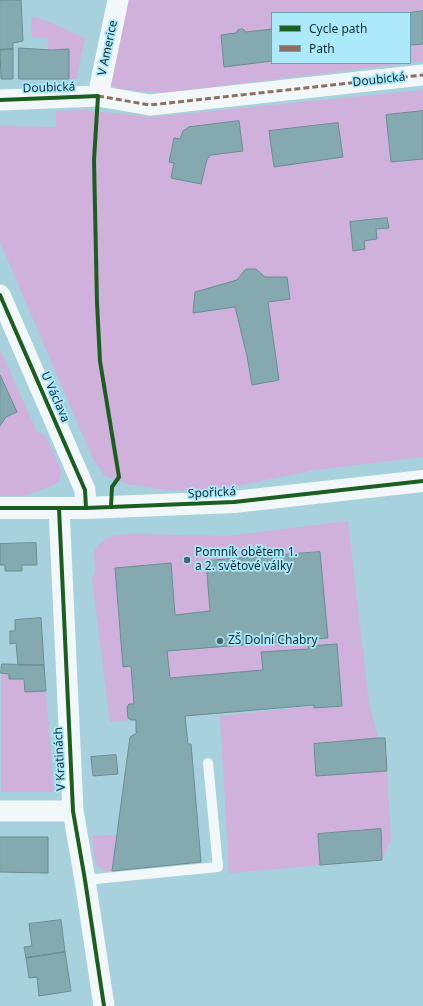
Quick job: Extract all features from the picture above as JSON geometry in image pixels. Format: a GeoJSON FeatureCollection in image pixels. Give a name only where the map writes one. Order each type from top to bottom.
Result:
{"type":"FeatureCollection","features":[{"type":"Feature","properties":{"kind":"street","name":"V Americe"},"geometry":{"type":"LineString","coordinates":[[98,96],[118,0]]}},
{"type":"Feature","properties":{"kind":"street","name":"Doubická"},"geometry":{"type":"LineString","coordinates":[[0,100],[98,96],[150,105],[423,75]]}},
{"type":"Feature","properties":{"kind":"street","name":"U Václava"},"geometry":{"type":"LineString","coordinates":[[0,295],[85,490],[86,508]]}},
{"type":"Feature","properties":{"kind":"street","name":"Spořická"},"geometry":{"type":"LineString","coordinates":[[0,508],[86,508],[234,502],[423,481]]}},
{"type":"Feature","properties":{"kind":"street","name":"V Kratinách"},"geometry":{"type":"LineString","coordinates":[[59,508],[73,811],[104,1006]]}},
{"type":"Feature","properties":{"kind":"street"},"geometry":{"type":"LineString","coordinates":[[0,812],[73,811]]}},
{"type":"Feature","properties":{"kind":"lane"},"geometry":{"type":"LineString","coordinates":[[85,880],[218,867],[208,763]]}},
{"type":"Feature","properties":{"kind":"shaded area"},"geometry":{"type":"Polygon","coordinates":[[[126,0],[423,0],[423,11],[411,12],[271,12],[271,29],[246,32],[243,29],[238,30],[236,33],[221,35],[225,67],[271,61],[271,64],[401,64],[163,93],[119,89],[112,86],[108,78],[126,0]]]}},
{"type":"Feature","properties":{"kind":"shaded area"},"geometry":{"type":"Polygon","coordinates":[[[31,16],[85,38],[76,79],[69,79],[69,49],[48,49],[48,38],[32,38],[31,16]]]}},
{"type":"Feature","properties":{"kind":"shaded area"},"geometry":{"type":"Polygon","coordinates":[[[423,44],[423,61],[411,63],[411,45],[423,44]]]}},
{"type":"Feature","properties":{"kind":"shaded area"},"geometry":{"type":"Polygon","coordinates":[[[423,90],[423,111],[386,116],[391,162],[423,159],[423,457],[315,470],[222,489],[198,491],[165,490],[127,484],[104,475],[93,459],[0,242],[0,126],[56,127],[56,111],[85,110],[151,117],[423,90]],[[239,121],[189,127],[183,131],[180,139],[174,138],[169,162],[174,163],[207,159],[211,155],[243,151],[239,121]],[[338,123],[269,131],[274,167],[343,157],[338,123]],[[387,218],[350,222],[353,251],[365,249],[364,241],[377,239],[376,229],[389,228],[387,218]],[[247,269],[237,280],[195,292],[193,312],[235,307],[252,384],[279,380],[265,277],[256,269],[247,269]]]}},
{"type":"Feature","properties":{"kind":"shaded area"},"geometry":{"type":"Polygon","coordinates":[[[0,349],[37,432],[46,436],[61,470],[59,482],[23,496],[0,496],[0,426],[6,417],[0,375],[0,372],[2,371],[0,366],[0,349]]]}},
{"type":"Feature","properties":{"kind":"shaded area"},"geometry":{"type":"Polygon","coordinates":[[[348,521],[369,703],[378,738],[385,738],[391,840],[382,860],[229,873],[220,716],[313,706],[313,709],[342,706],[337,644],[309,646],[309,649],[261,652],[263,670],[170,678],[167,651],[327,638],[320,552],[206,561],[210,611],[175,615],[171,563],[115,568],[123,667],[131,666],[134,704],[129,704],[128,718],[131,720],[110,722],[92,578],[95,572],[94,552],[98,545],[107,538],[116,535],[227,536],[348,521]]]}},
{"type":"Feature","properties":{"kind":"shaded area"},"geometry":{"type":"Polygon","coordinates":[[[1,673],[9,674],[9,678],[24,679],[26,692],[46,691],[54,792],[1,792],[1,673]]]}},
{"type":"Feature","properties":{"kind":"shaded area"},"geometry":{"type":"Polygon","coordinates":[[[116,835],[112,871],[106,871],[98,867],[95,861],[92,836],[116,835]]]}},
{"type":"Feature","properties":{"kind":"building"},"geometry":{"type":"Polygon","coordinates":[[[0,0],[21,0],[23,41],[13,43],[13,49],[0,50],[0,0]]]}},
{"type":"Feature","properties":{"kind":"building"},"geometry":{"type":"Polygon","coordinates":[[[423,11],[423,44],[411,45],[411,12],[423,11]]]}},
{"type":"Feature","properties":{"kind":"building"},"geometry":{"type":"Polygon","coordinates":[[[243,29],[246,32],[271,29],[271,61],[224,67],[221,35],[236,33],[238,30],[243,29]]]}},
{"type":"Feature","properties":{"kind":"building"},"geometry":{"type":"Polygon","coordinates":[[[19,48],[51,50],[69,49],[69,79],[19,79],[19,48]]]}},
{"type":"Feature","properties":{"kind":"building"},"geometry":{"type":"Polygon","coordinates":[[[13,49],[13,79],[1,79],[0,50],[13,49]]]}},
{"type":"Feature","properties":{"kind":"building"},"geometry":{"type":"Polygon","coordinates":[[[423,111],[423,159],[391,162],[386,115],[423,111]]]}},
{"type":"Feature","properties":{"kind":"building"},"geometry":{"type":"Polygon","coordinates":[[[239,121],[243,151],[211,155],[207,159],[201,184],[171,178],[174,163],[169,162],[174,138],[180,139],[183,131],[189,127],[239,121]]]}},
{"type":"Feature","properties":{"kind":"building"},"geometry":{"type":"Polygon","coordinates":[[[338,123],[343,157],[274,167],[269,131],[338,123]]]}},
{"type":"Feature","properties":{"kind":"building"},"geometry":{"type":"Polygon","coordinates":[[[387,218],[389,228],[376,229],[377,239],[364,241],[365,249],[353,251],[350,222],[387,218]]]}},
{"type":"Feature","properties":{"kind":"building"},"geometry":{"type":"Polygon","coordinates":[[[247,269],[256,269],[265,277],[287,277],[290,299],[268,302],[279,380],[252,385],[247,356],[235,307],[193,313],[195,292],[237,280],[247,269]]]}},
{"type":"Feature","properties":{"kind":"building"},"geometry":{"type":"Polygon","coordinates":[[[0,375],[17,412],[6,417],[0,426],[0,375]]]}},
{"type":"Feature","properties":{"kind":"building"},"geometry":{"type":"Polygon","coordinates":[[[36,543],[37,565],[22,565],[22,571],[5,571],[5,565],[0,565],[0,544],[36,543]]]}},
{"type":"Feature","properties":{"kind":"building"},"geometry":{"type":"Polygon","coordinates":[[[320,552],[328,638],[167,651],[170,678],[263,670],[261,652],[309,649],[308,646],[337,644],[342,706],[314,708],[314,705],[185,716],[188,744],[191,744],[201,862],[112,871],[130,737],[138,732],[136,732],[136,720],[131,720],[128,718],[127,707],[129,704],[134,704],[131,666],[123,667],[115,568],[171,563],[175,615],[210,611],[206,561],[320,552]]]}},
{"type":"Feature","properties":{"kind":"building"},"geometry":{"type":"Polygon","coordinates":[[[41,618],[44,665],[18,665],[16,643],[10,644],[10,631],[15,631],[15,620],[41,618]]]}},
{"type":"Feature","properties":{"kind":"building"},"geometry":{"type":"Polygon","coordinates":[[[2,664],[44,665],[46,691],[25,692],[24,679],[9,679],[9,674],[1,673],[2,664]]]}},
{"type":"Feature","properties":{"kind":"building"},"geometry":{"type":"Polygon","coordinates":[[[385,738],[387,771],[316,776],[314,744],[385,738]]]}},
{"type":"Feature","properties":{"kind":"building"},"geometry":{"type":"Polygon","coordinates":[[[116,755],[118,774],[93,776],[91,757],[116,755]]]}},
{"type":"Feature","properties":{"kind":"building"},"geometry":{"type":"Polygon","coordinates":[[[381,829],[382,860],[320,865],[318,834],[381,829]]]}},
{"type":"Feature","properties":{"kind":"building"},"geometry":{"type":"Polygon","coordinates":[[[0,837],[48,837],[48,873],[0,872],[0,837]]]}},
{"type":"Feature","properties":{"kind":"building"},"geometry":{"type":"Polygon","coordinates":[[[61,920],[65,952],[26,958],[24,947],[32,946],[29,924],[61,920]]]}},
{"type":"Feature","properties":{"kind":"building"},"geometry":{"type":"Polygon","coordinates":[[[65,952],[71,991],[39,996],[37,977],[29,978],[26,958],[65,952]]]}},
{"type":"Feature","properties":{"kind":"marked path"},"geometry":{"type":"LineString","coordinates":[[98,96],[150,105],[423,75]]}},
{"type":"Feature","properties":{"kind":"cycle path"},"geometry":{"type":"LineString","coordinates":[[0,100],[98,96],[94,160],[97,303],[100,361],[119,477],[112,487],[111,507]]}},
{"type":"Feature","properties":{"kind":"cycle path"},"geometry":{"type":"LineString","coordinates":[[0,295],[85,490],[86,508]]}},
{"type":"Feature","properties":{"kind":"cycle path"},"geometry":{"type":"LineString","coordinates":[[0,508],[86,508],[234,502],[423,481]]}},
{"type":"Feature","properties":{"kind":"cycle path"},"geometry":{"type":"LineString","coordinates":[[59,508],[73,811],[104,1006]]}},
{"type":"Feature","properties":{"kind":"place","name":"Pomník obětem 1. a 2. světové války"},"geometry":{"type":"Point","coordinates":[187,560]}},
{"type":"Feature","properties":{"kind":"place","name":"ZŠ Dolní Chabry"},"geometry":{"type":"Point","coordinates":[220,641]}}]}
